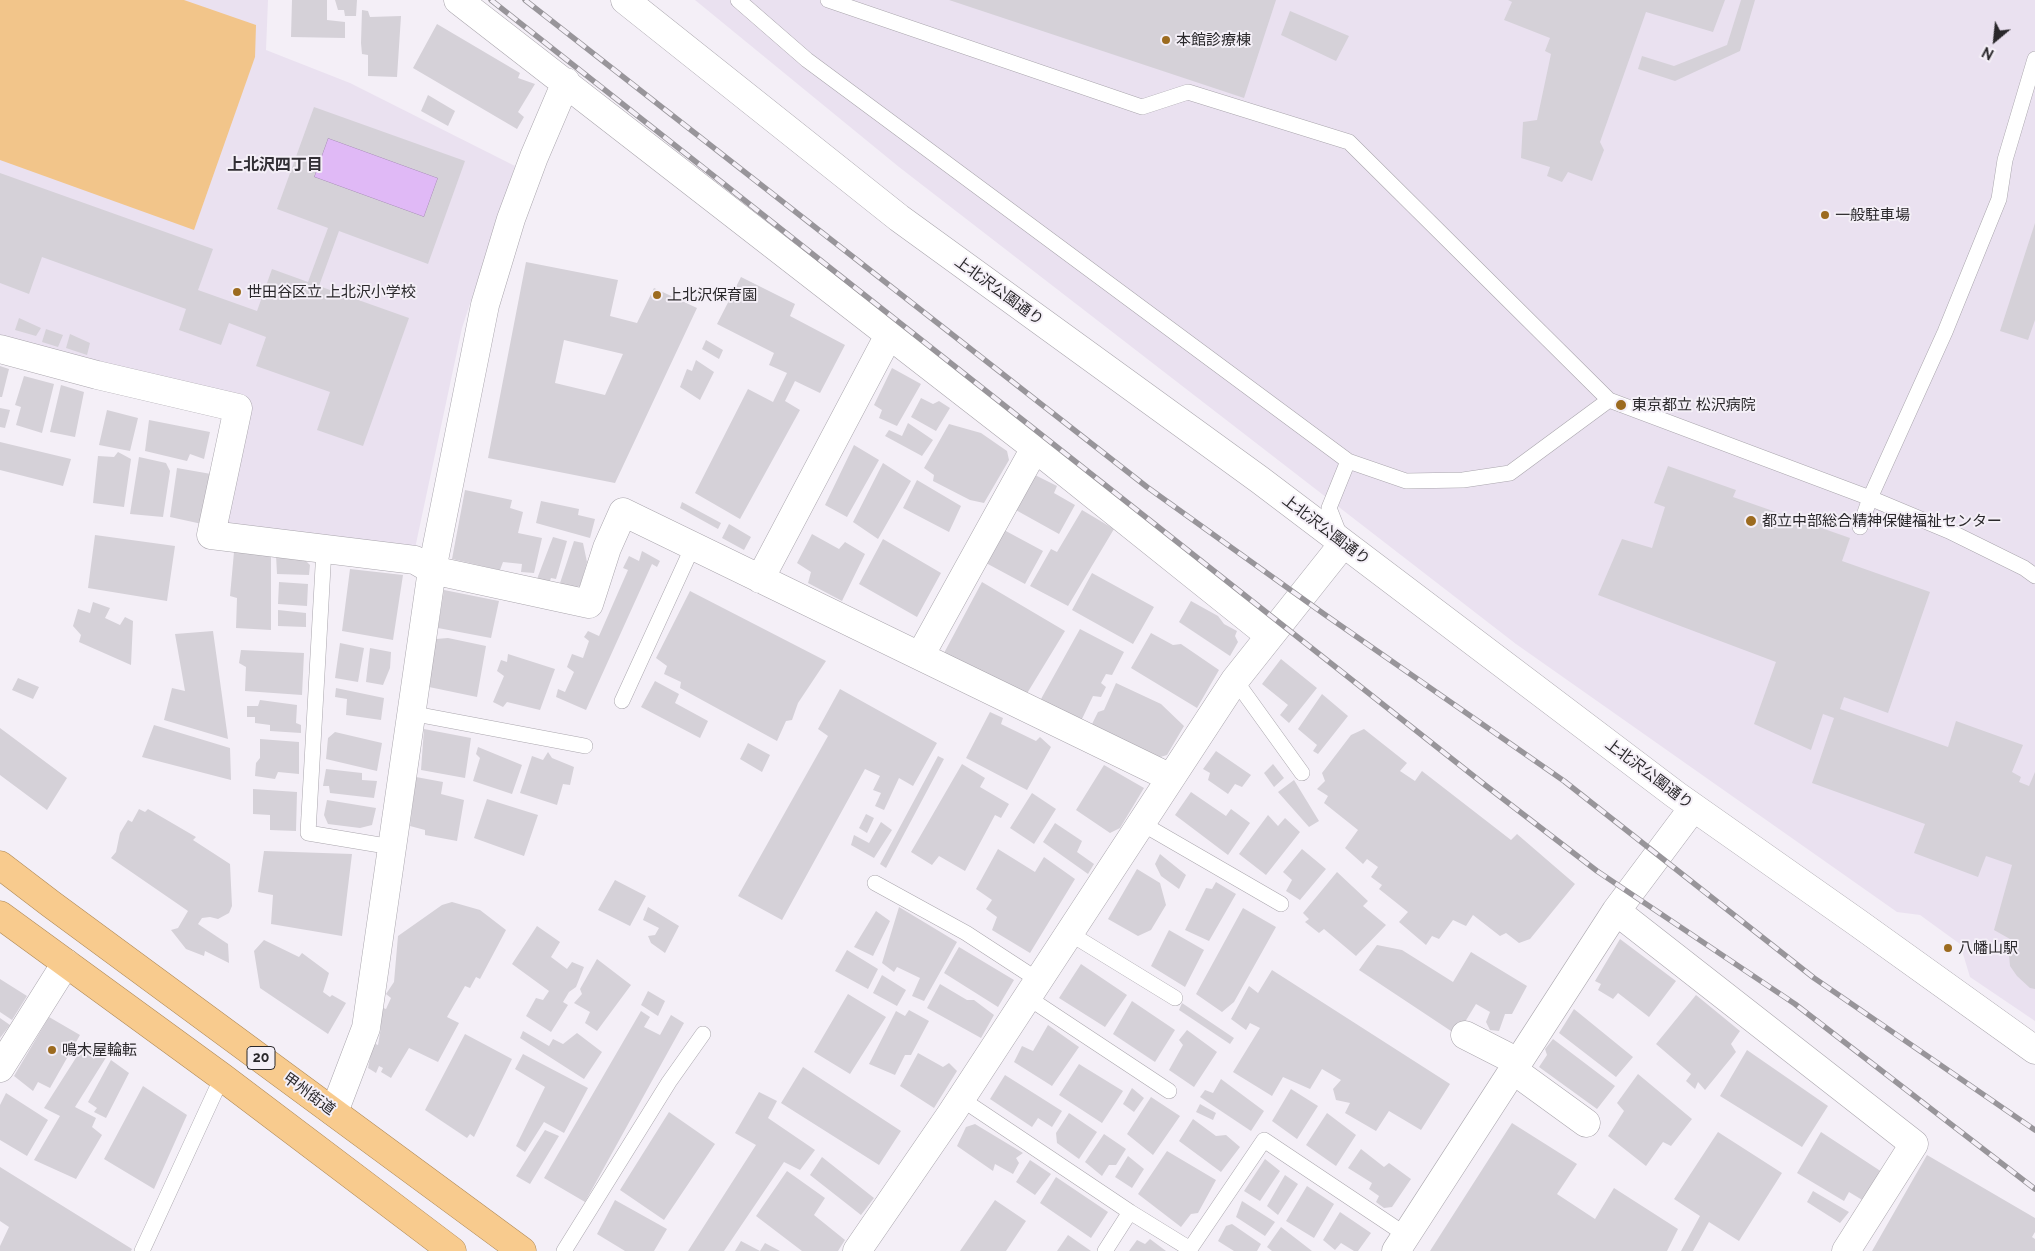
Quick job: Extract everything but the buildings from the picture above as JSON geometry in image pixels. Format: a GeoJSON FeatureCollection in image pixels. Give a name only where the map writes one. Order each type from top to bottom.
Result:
{"type":"FeatureCollection","features":[{"type":"Feature","properties":{"kind":"highway","name":"甲州街道"},"geometry":{"type":"LineString","coordinates":[[0,865],[522,1251]]}},
{"type":"Feature","properties":{"kind":"highway","name":"20"},"geometry":{"type":"LineString","coordinates":[[0,915],[222,1077],[452,1251]]}},
{"type":"Feature","properties":{"kind":"street"},"geometry":{"type":"LineString","coordinates":[[458,0],[1035,448],[1270,636]]}},
{"type":"Feature","properties":{"kind":"street","name":"上北沢公園通り"},"geometry":{"type":"LineString","coordinates":[[625,0],[899,218],[1260,480],[1693,808],[2035,1050]]}},
{"type":"Feature","properties":{"kind":"street"},"geometry":{"type":"LineString","coordinates":[[334,1112],[351,1072],[366,1028],[410,712],[432,570],[485,305],[511,219],[534,157],[566,82]]}},
{"type":"Feature","properties":{"kind":"street"},"geometry":{"type":"LineString","coordinates":[[760,579],[890,335]]}},
{"type":"Feature","properties":{"kind":"street"},"geometry":{"type":"LineString","coordinates":[[0,349],[97,375],[238,408],[211,536],[415,560],[432,570],[589,604],[607,548],[623,512],[1171,778]]}},
{"type":"Feature","properties":{"kind":"street"},"geometry":{"type":"LineString","coordinates":[[920,656],[1035,448]]}},
{"type":"Feature","properties":{"kind":"street"},"geometry":{"type":"LineString","coordinates":[[857,1251],[1033,989],[1235,680],[1343,544]]}},
{"type":"Feature","properties":{"kind":"street"},"geometry":{"type":"LineString","coordinates":[[1401,1243],[1616,911],[1693,808]]}},
{"type":"Feature","properties":{"kind":"street"},"geometry":{"type":"LineString","coordinates":[[1616,911],[1914,1144],[1846,1251]]}},
{"type":"Feature","properties":{"kind":"street"},"geometry":{"type":"LineString","coordinates":[[0,1068],[66,963]]}},
{"type":"Feature","properties":{"kind":"street"},"geometry":{"type":"LineString","coordinates":[[1466,1034],[1516,1066],[1586,1122]]}},
{"type":"Feature","properties":{"kind":"lane"},"geometry":{"type":"LineString","coordinates":[[738,0],[815,66],[1348,461],[1406,481],[1463,480],[1510,473],[1610,400]]}},
{"type":"Feature","properties":{"kind":"lane"},"geometry":{"type":"LineString","coordinates":[[828,0],[1142,107],[1188,92],[1349,142],[1610,400],[1870,498],[1949,531],[2024,568],[2035,576]]}},
{"type":"Feature","properties":{"kind":"lane"},"geometry":{"type":"LineString","coordinates":[[1860,527],[1870,498],[1945,332],[1998,199],[2005,160],[2035,60]]}},
{"type":"Feature","properties":{"kind":"lane"},"geometry":{"type":"LineString","coordinates":[[1343,544],[1329,508],[1348,461]]}},
{"type":"Feature","properties":{"kind":"lane"},"geometry":{"type":"LineString","coordinates":[[622,701],[693,546]]}},
{"type":"Feature","properties":{"kind":"lane"},"geometry":{"type":"LineString","coordinates":[[324,549],[308,833],[392,847]]}},
{"type":"Feature","properties":{"kind":"lane"},"geometry":{"type":"LineString","coordinates":[[1235,680],[1302,773]]}},
{"type":"Feature","properties":{"kind":"lane"},"geometry":{"type":"LineString","coordinates":[[410,712],[585,746]]}},
{"type":"Feature","properties":{"kind":"lane"},"geometry":{"type":"LineString","coordinates":[[1141,823],[1281,904]]}},
{"type":"Feature","properties":{"kind":"lane"},"geometry":{"type":"LineString","coordinates":[[875,883],[966,933],[1033,989],[1169,1091]]}},
{"type":"Feature","properties":{"kind":"lane"},"geometry":{"type":"LineString","coordinates":[[1069,933],[1175,998]]}},
{"type":"Feature","properties":{"kind":"lane"},"geometry":{"type":"LineString","coordinates":[[564,1251],[669,1082],[704,1034]]}},
{"type":"Feature","properties":{"kind":"lane"},"geometry":{"type":"LineString","coordinates":[[142,1251],[222,1077]]}},
{"type":"Feature","properties":{"kind":"lane"},"geometry":{"type":"LineString","coordinates":[[960,1098],[1130,1212],[1190,1249],[1264,1140],[1401,1243]]}},
{"type":"Feature","properties":{"kind":"lane"},"geometry":{"type":"LineString","coordinates":[[1105,1251],[1130,1212]]}},
{"type":"Feature","properties":{"kind":"shaded area","name":"世田谷区立 上北沢小学校"},"geometry":{"type":"Polygon","coordinates":[[[0,0],[268,0],[266,50],[350,83],[515,166],[462,328],[414,553],[222,526],[247,404],[0,340],[0,0]]]}},
{"type":"Feature","properties":{"kind":"shaded area"},"geometry":{"type":"Polygon","coordinates":[[[0,0],[184,0],[256,25],[255,57],[194,230],[0,160],[0,0]]]}},
{"type":"Feature","properties":{"kind":"shaded area","name":"東京都立 松沢病院"},"geometry":{"type":"Polygon","coordinates":[[[695,0],[2035,0],[2035,1021],[1970,977],[1960,944],[1920,915],[1897,912],[1516,644],[899,167],[695,0]]]}},
{"type":"Feature","properties":{"kind":"shaded area"},"geometry":{"type":"Polygon","coordinates":[[[328,138],[438,178],[424,217],[314,177],[328,138]]]}},
{"type":"Feature","properties":{"kind":"railway"},"geometry":{"type":"LineString","coordinates":[[491,0],[1485,785],[1597,871],[1795,1004],[2035,1189]]}},
{"type":"Feature","properties":{"kind":"railway"},"geometry":{"type":"LineString","coordinates":[[525,0],[1147,487],[1324,614],[1564,781],[1814,978],[2035,1130]]}},
{"type":"Feature","properties":{"kind":"place","name":"本館診療棟"},"geometry":{"type":"Point","coordinates":[1166,40]}},
{"type":"Feature","properties":{"kind":"place","name":"一般駐車場"},"geometry":{"type":"Point","coordinates":[1825,215]}},
{"type":"Feature","properties":{"kind":"place","name":"世田谷区立 上北沢小学校"},"geometry":{"type":"Point","coordinates":[237,292]}},
{"type":"Feature","properties":{"kind":"place","name":"上北沢保育園"},"geometry":{"type":"Point","coordinates":[657,295]}},
{"type":"Feature","properties":{"kind":"place","name":"東京都立 松沢病院"},"geometry":{"type":"Point","coordinates":[1621,405]}},
{"type":"Feature","properties":{"kind":"place","name":"都立中部総合精神保健福祉センター"},"geometry":{"type":"Point","coordinates":[1751,521]}},
{"type":"Feature","properties":{"kind":"place","name":"八幡山駅"},"geometry":{"type":"Point","coordinates":[1948,948]}},
{"type":"Feature","properties":{"kind":"place","name":"鳴木屋輪転"},"geometry":{"type":"Point","coordinates":[52,1050]}},
{"type":"Feature","properties":{"kind":"district","name":"上北沢四丁目"},"geometry":{"type":"Point","coordinates":[275,165]}}]}
